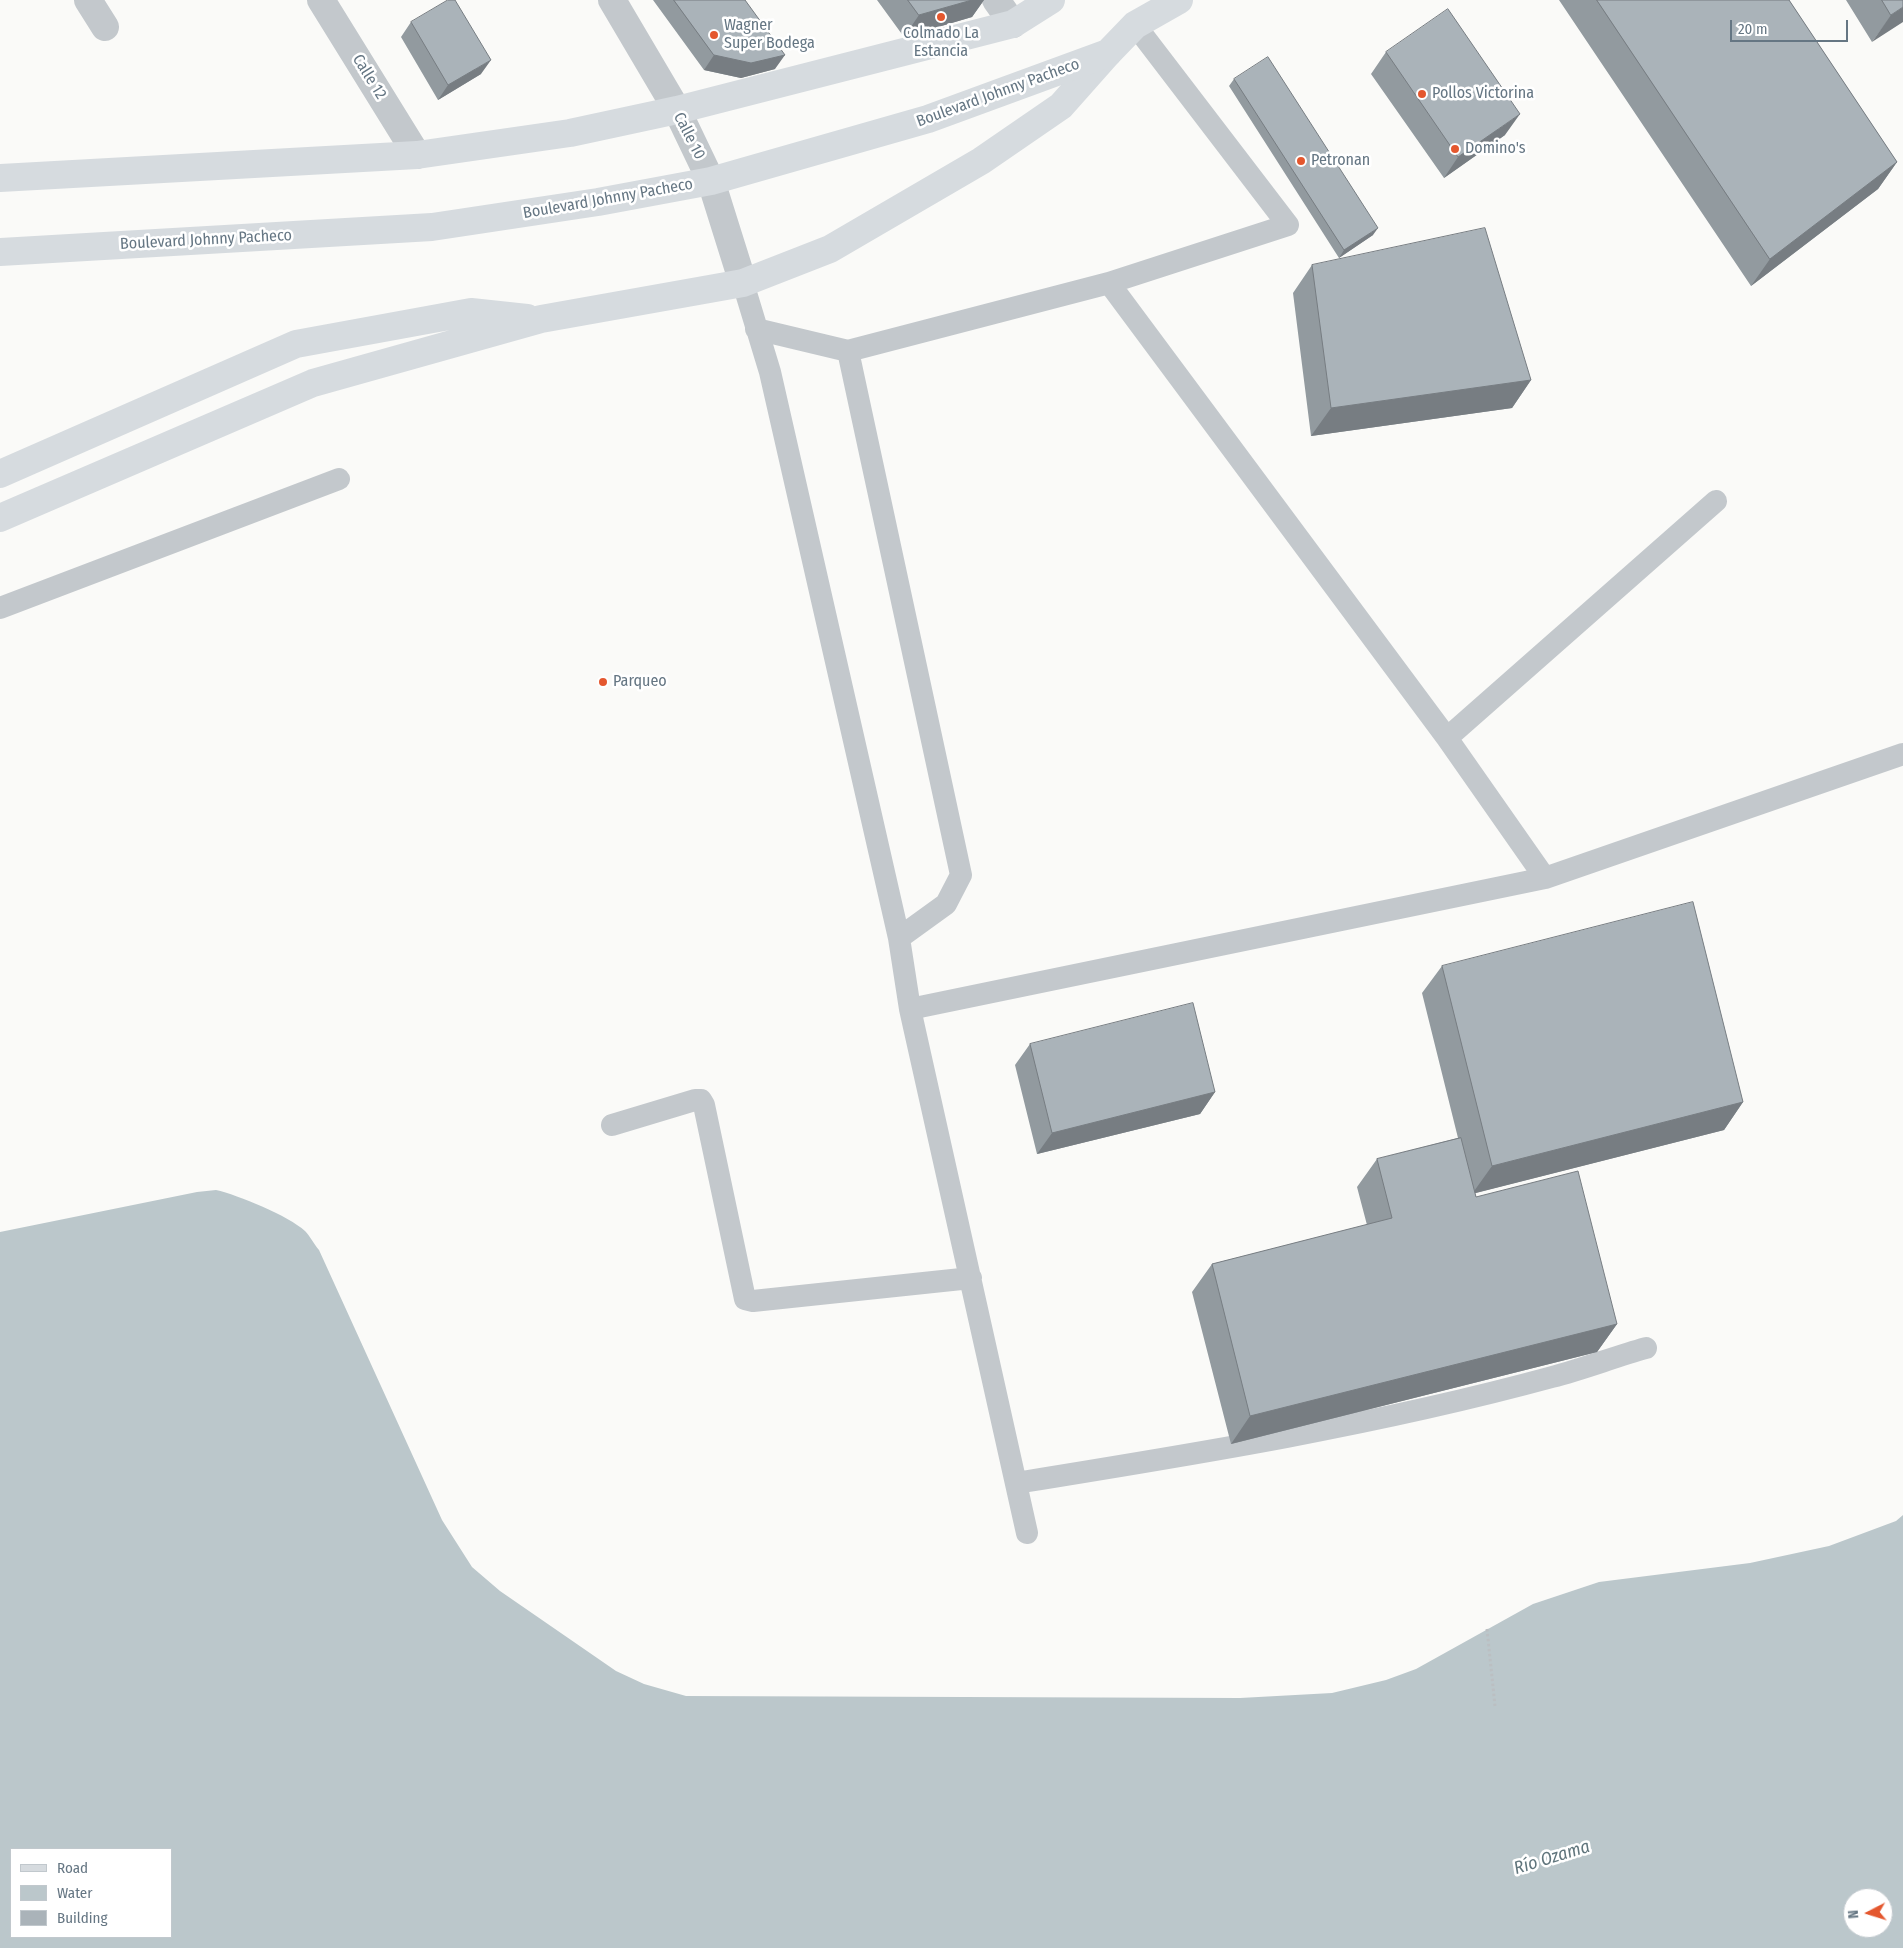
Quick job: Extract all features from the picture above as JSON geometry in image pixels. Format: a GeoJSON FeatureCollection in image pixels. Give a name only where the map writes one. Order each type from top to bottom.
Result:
{"type":"FeatureCollection","features":[{"type":"Feature","properties":{"kind":"main road"},"geometry":{"type":"LineString","coordinates":[[0,178],[417,155],[570,133],[676,110],[1013,24],[1051,0]]}},
{"type":"Feature","properties":{"kind":"main road","name":"Boulevard Johnny Pacheco"},"geometry":{"type":"LineString","coordinates":[[0,252],[432,228],[598,202],[711,181],[928,119],[1108,53],[1135,25],[1179,0]]}},
{"type":"Feature","properties":{"kind":"main road"},"geometry":{"type":"LineString","coordinates":[[0,518],[313,383],[541,320],[742,282],[830,249],[981,161],[1061,106],[1108,53]]}},
{"type":"Feature","properties":{"kind":"main road"},"geometry":{"type":"LineString","coordinates":[[0,474],[296,344],[471,312],[541,320]]}},
{"type":"Feature","properties":{"kind":"street"},"geometry":{"type":"LineString","coordinates":[[88,0],[105,28]]}},
{"type":"Feature","properties":{"kind":"street","name":"Calle 12"},"geometry":{"type":"LineString","coordinates":[[322,0],[417,155]]}},
{"type":"Feature","properties":{"kind":"street","name":"Calle 10"},"geometry":{"type":"LineString","coordinates":[[612,0],[676,110],[711,181],[742,282]]}},
{"type":"Feature","properties":{"kind":"street"},"geometry":{"type":"LineString","coordinates":[[996,0],[1013,24]]}},
{"type":"Feature","properties":{"kind":"lane"},"geometry":{"type":"LineString","coordinates":[[756,329],[848,350],[1109,284],[1288,225],[1135,25]]}},
{"type":"Feature","properties":{"kind":"lane"},"geometry":{"type":"LineString","coordinates":[[742,282],[770,372],[899,938],[910,1009],[1027,1532]]}},
{"type":"Feature","properties":{"kind":"lane"},"geometry":{"type":"LineString","coordinates":[[1109,284],[1448,738],[1545,878]]}},
{"type":"Feature","properties":{"kind":"lane"},"geometry":{"type":"LineString","coordinates":[[848,350],[961,875],[946,904],[899,938]]}},
{"type":"Feature","properties":{"kind":"lane"},"geometry":{"type":"LineString","coordinates":[[0,608],[339,479]]}},
{"type":"Feature","properties":{"kind":"lane"},"geometry":{"type":"LineString","coordinates":[[1448,738],[1716,501]]}},
{"type":"Feature","properties":{"kind":"lane"},"geometry":{"type":"LineString","coordinates":[[910,1009],[1545,878],[1903,754]]}},
{"type":"Feature","properties":{"kind":"lane"},"geometry":{"type":"LineString","coordinates":[[612,1125],[695,1100],[701,1100],[704,1105],[745,1299],[753,1301],[970,1278]]}},
{"type":"Feature","properties":{"kind":"lane"},"geometry":{"type":"LineString","coordinates":[[1016,1483],[1189,1455],[1374,1420],[1552,1377],[1646,1348]]}},
{"type":"Feature","properties":{"kind":"path"},"geometry":{"type":"LineString","coordinates":[[1487,1629],[1495,1706]]}},
{"type":"Feature","properties":{"kind":"water","name":"Río Ozama"},"geometry":{"type":"Polygon","coordinates":[[[216,1190],[250,1201],[297,1225],[309,1235],[319,1250],[442,1520],[472,1567],[500,1591],[616,1671],[644,1684],[686,1696],[1240,1698],[1332,1693],[1386,1680],[1416,1669],[1533,1604],[1599,1582],[1750,1563],[1829,1546],[1896,1521],[1903,1515],[1903,1948],[0,1948],[0,1232],[197,1192],[216,1190]]]}},
{"type":"Feature","properties":{"kind":"building"},"geometry":{"type":"Polygon","coordinates":[[[448,0],[455,0],[491,60],[448,85],[411,22],[448,0]]]}},
{"type":"Feature","properties":{"kind":"building"},"geometry":{"type":"Polygon","coordinates":[[[674,0],[745,0],[785,55],[751,63],[714,55],[674,0]]]}},
{"type":"Feature","properties":{"kind":"building"},"geometry":{"type":"Polygon","coordinates":[[[908,0],[972,0],[919,15],[908,0]]]}},
{"type":"Feature","properties":{"kind":"building"},"geometry":{"type":"Polygon","coordinates":[[[1597,0],[1789,0],[1897,162],[1770,259],[1597,0]]]}},
{"type":"Feature","properties":{"kind":"building"},"geometry":{"type":"Polygon","coordinates":[[[1882,0],[1903,0],[1903,7],[1891,15],[1882,0]]]}},
{"type":"Feature","properties":{"kind":"building"},"geometry":{"type":"Polygon","coordinates":[[[1448,9],[1520,114],[1458,157],[1386,52],[1448,9]]]}},
{"type":"Feature","properties":{"kind":"building","name":"Petronan"},"geometry":{"type":"Polygon","coordinates":[[[1268,57],[1378,228],[1344,250],[1234,79],[1268,57]]]}},
{"type":"Feature","properties":{"kind":"building"},"geometry":{"type":"Polygon","coordinates":[[[1485,228],[1531,380],[1331,408],[1312,265],[1485,228]]]}},
{"type":"Feature","properties":{"kind":"building"},"geometry":{"type":"Polygon","coordinates":[[[1693,902],[1743,1102],[1492,1166],[1442,966],[1693,902]]]}},
{"type":"Feature","properties":{"kind":"building"},"geometry":{"type":"Polygon","coordinates":[[[1193,1003],[1215,1092],[1052,1133],[1030,1044],[1193,1003]]]}},
{"type":"Feature","properties":{"kind":"building"},"geometry":{"type":"Polygon","coordinates":[[[1461,1138],[1476,1197],[1578,1171],[1617,1324],[1250,1416],[1212,1264],[1392,1218],[1377,1159],[1461,1138]]]}},
{"type":"Feature","properties":{"kind":"place","name":"Colmado La Estancia"},"geometry":{"type":"Point","coordinates":[941,17]}},
{"type":"Feature","properties":{"kind":"place","name":"Wagner Super Bodega"},"geometry":{"type":"Point","coordinates":[714,35]}},
{"type":"Feature","properties":{"kind":"place","name":"Pollos Victorina"},"geometry":{"type":"Point","coordinates":[1422,94]}},
{"type":"Feature","properties":{"kind":"place","name":"Domino's"},"geometry":{"type":"Point","coordinates":[1455,149]}},
{"type":"Feature","properties":{"kind":"place","name":"Petronan"},"geometry":{"type":"Point","coordinates":[1301,161]}},
{"type":"Feature","properties":{"kind":"place","name":"Parqueo"},"geometry":{"type":"Point","coordinates":[603,682]}}]}
